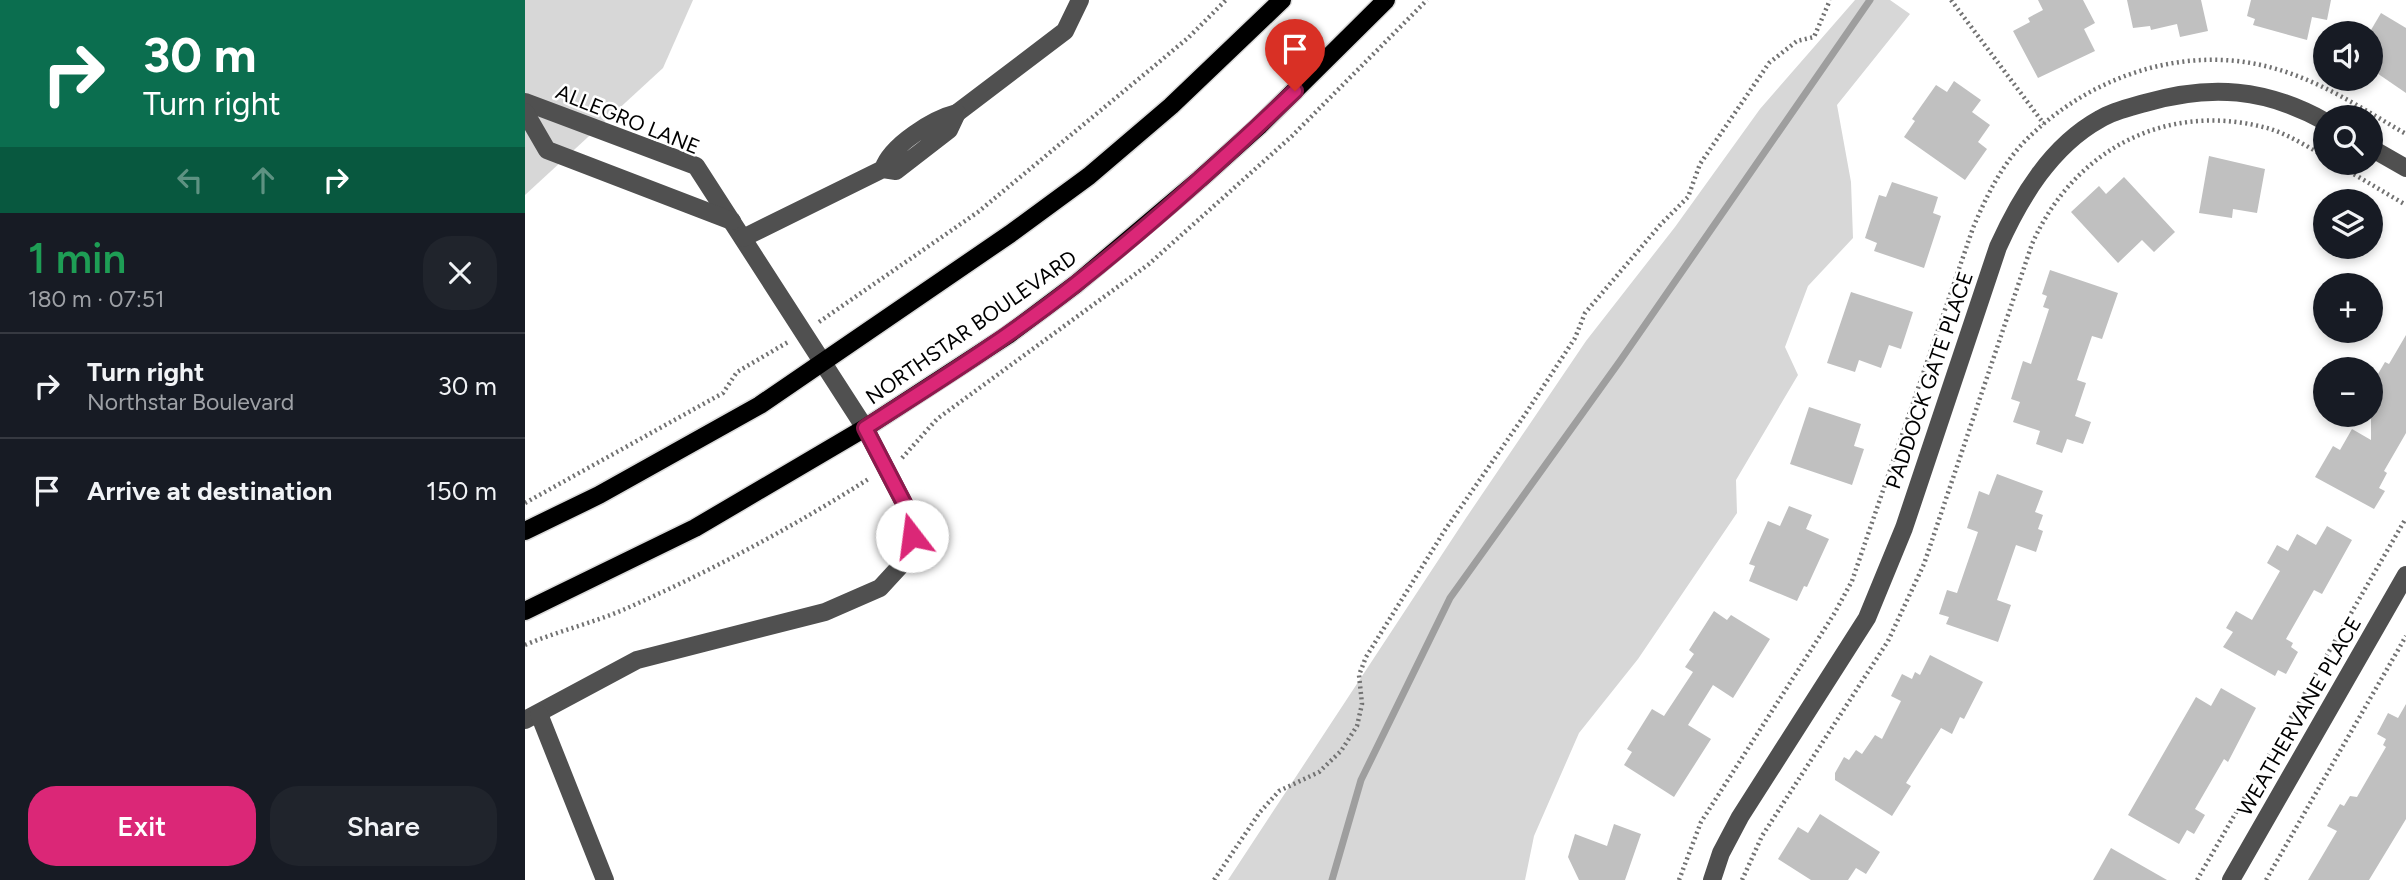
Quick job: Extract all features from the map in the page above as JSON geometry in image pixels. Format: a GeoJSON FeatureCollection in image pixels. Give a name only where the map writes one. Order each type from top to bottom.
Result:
{"type":"FeatureCollection","features":[{"type":"Feature","properties":{"kind":"main road"},"geometry":{"type":"LineString","coordinates":[[525,531],[600,495],[717,430],[824,362],[1089,176],[1171,106],[1282,0]]}},
{"type":"Feature","properties":{"kind":"main road","name":"NORTHSTAR BOULEVARD"},"geometry":{"type":"LineString","coordinates":[[525,611],[695,528],[865,428],[1007,335],[1076,284],[1239,144],[1385,0]]}},
{"type":"Feature","properties":{"kind":"street"},"geometry":{"type":"LineString","coordinates":[[744,238],[883,169],[895,171],[949,130],[957,113],[1065,31],[1080,0]]}},
{"type":"Feature","properties":{"kind":"street","name":"PADDOCK GATE PLACE"},"geometry":{"type":"LineString","coordinates":[[1712,880],[1721,853],[1740,817],[1867,618],[1904,528],[1998,247],[2013,213],[2036,177],[2065,145],[2100,118],[2172,95],[2203,90],[2240,91],[2281,101],[2313,116]]}},
{"type":"Feature","properties":{"kind":"street","name":"ALLEGRO LANE"},"geometry":{"type":"LineString","coordinates":[[525,103],[696,166],[865,428],[907,509],[912,536],[903,563],[880,588],[825,612],[637,660],[532,717]]}},
{"type":"Feature","properties":{"kind":"street","name":"ALLEGRO LANE"},"geometry":{"type":"LineString","coordinates":[[525,112],[547,150],[732,221]]}},
{"type":"Feature","properties":{"kind":"street"},"geometry":{"type":"LineString","coordinates":[[2383,155],[2406,168]]}},
{"type":"Feature","properties":{"kind":"street","name":"WEATHERVANE PLACE"},"geometry":{"type":"LineString","coordinates":[[2231,880],[2406,575]]}},
{"type":"Feature","properties":{"kind":"street"},"geometry":{"type":"LineString","coordinates":[[532,717],[605,880]]}},
{"type":"Feature","properties":{"kind":"path"},"geometry":{"type":"LineString","coordinates":[[525,503],[723,393],[737,372],[804,333],[978,212],[1188,38],[1226,0]]}},
{"type":"Feature","properties":{"kind":"path"},"geometry":{"type":"LineString","coordinates":[[1214,880],[1260,812],[1279,791],[1319,772],[1341,751],[1357,726],[1362,704],[1359,675],[1366,657],[1445,530],[1575,338],[1585,313],[1661,224],[1688,197],[1700,164],[1769,63],[1797,41],[1814,37],[1830,0]]}},
{"type":"Feature","properties":{"kind":"path"},"geometry":{"type":"LineString","coordinates":[[1951,0],[2044,124]]}},
{"type":"Feature","properties":{"kind":"path"},"geometry":{"type":"LineString","coordinates":[[1742,880],[1762,836],[1888,641],[1905,610],[1924,564],[2032,244],[2043,218],[2062,192],[2109,149],[2165,125],[2201,120],[2266,127],[2313,150]]}},
{"type":"Feature","properties":{"kind":"path"},"geometry":{"type":"LineString","coordinates":[[2355,175],[2406,205]]}},
{"type":"Feature","properties":{"kind":"path"},"geometry":{"type":"LineString","coordinates":[[2197,880],[2406,518]]}},
{"type":"Feature","properties":{"kind":"path"},"geometry":{"type":"LineString","coordinates":[[2266,880],[2406,636]]}},
{"type":"Feature","properties":{"kind":"shaded area"},"geometry":{"type":"Polygon","coordinates":[[[525,0],[693,0],[663,68],[525,195],[525,0]]]}},
{"type":"Feature","properties":{"kind":"shaded area"},"geometry":{"type":"Polygon","coordinates":[[[1855,0],[1890,0],[1910,14],[1837,105],[1851,182],[1853,238],[1808,286],[1785,347],[1798,375],[1736,480],[1737,513],[1638,659],[1579,733],[1534,836],[1525,880],[1228,880],[1586,341],[1675,227],[1760,109],[1855,0]]]}},
{"type":"Feature","properties":{"kind":"building"},"geometry":{"type":"Polygon","coordinates":[[[2038,0],[2083,0],[2095,23],[2084,29],[2095,51],[2038,78],[2013,31],[2030,22],[2028,18],[2043,10],[2038,0]]]}},
{"type":"Feature","properties":{"kind":"building"},"geometry":{"type":"Polygon","coordinates":[[[2127,0],[2201,0],[2208,31],[2180,37],[2177,24],[2151,30],[2150,26],[2133,28],[2127,0]]]}},
{"type":"Feature","properties":{"kind":"building"},"geometry":{"type":"Polygon","coordinates":[[[2251,0],[2331,0],[2327,20],[2312,17],[2307,40],[2253,25],[2255,19],[2247,16],[2251,0]]]}},
{"type":"Feature","properties":{"kind":"building"},"geometry":{"type":"Polygon","coordinates":[[[2381,13],[2406,28],[2406,93],[2383,77],[2383,21],[2376,21],[2381,13]]]}},
{"type":"Feature","properties":{"kind":"building"},"geometry":{"type":"Polygon","coordinates":[[[1954,81],[1981,100],[1972,112],[1990,125],[1978,142],[1987,149],[1965,180],[1904,137],[1915,121],[1912,119],[1936,85],[1947,92],[1954,81]]]}},
{"type":"Feature","properties":{"kind":"building"},"geometry":{"type":"Polygon","coordinates":[[[2209,156],[2265,169],[2257,213],[2233,209],[2232,218],[2199,213],[2209,156]]]}},
{"type":"Feature","properties":{"kind":"building"},"geometry":{"type":"Polygon","coordinates":[[[2124,177],[2175,232],[2154,252],[2142,240],[2118,263],[2071,212],[2099,186],[2106,194],[2124,177]]]}},
{"type":"Feature","properties":{"kind":"building"},"geometry":{"type":"Polygon","coordinates":[[[1892,182],[1938,197],[1933,213],[1941,216],[1924,268],[1874,251],[1877,243],[1865,238],[1879,195],[1886,197],[1892,182]]]}},
{"type":"Feature","properties":{"kind":"building"},"geometry":{"type":"Polygon","coordinates":[[[2050,270],[2118,293],[2102,339],[2092,336],[2077,380],[2086,383],[2075,416],[2091,422],[2083,444],[2067,439],[2062,453],[2036,444],[2040,431],[2013,422],[2020,402],[2011,399],[2023,361],[2031,364],[2049,309],[2043,307],[2047,296],[2042,294],[2050,270]]]}},
{"type":"Feature","properties":{"kind":"building"},"geometry":{"type":"Polygon","coordinates":[[[1851,292],[1913,312],[1901,349],[1889,345],[1881,368],[1859,360],[1855,372],[1827,363],[1851,292]]]}},
{"type":"Feature","properties":{"kind":"building"},"geometry":{"type":"Polygon","coordinates":[[[2406,335],[2406,433],[2384,471],[2387,473],[2379,488],[2385,491],[2374,509],[2315,477],[2333,446],[2340,450],[2352,429],[2371,440],[2371,427],[2383,427],[2383,365],[2385,362],[2389,364],[2406,335]]]}},
{"type":"Feature","properties":{"kind":"building"},"geometry":{"type":"Polygon","coordinates":[[[1809,407],[1861,424],[1854,446],[1864,449],[1852,485],[1790,464],[1809,407]]]}},
{"type":"Feature","properties":{"kind":"building"},"geometry":{"type":"Polygon","coordinates":[[[1997,474],[2043,491],[2035,512],[2043,515],[2038,529],[2043,531],[2036,552],[2016,545],[1997,600],[2011,605],[1998,642],[1946,624],[1949,617],[1939,614],[1947,590],[1957,593],[1978,532],[1967,528],[1979,491],[1989,495],[1997,474]]]}},
{"type":"Feature","properties":{"kind":"building"},"geometry":{"type":"Polygon","coordinates":[[[1789,506],[1812,515],[1806,529],[1829,539],[1807,587],[1804,586],[1797,601],[1749,581],[1755,566],[1749,564],[1768,521],[1780,526],[1789,506]]]}},
{"type":"Feature","properties":{"kind":"building"},"geometry":{"type":"Polygon","coordinates":[[[2327,526],[2352,540],[2322,594],[2314,590],[2286,639],[2293,643],[2291,647],[2298,652],[2286,674],[2278,670],[2275,676],[2223,647],[2233,632],[2226,628],[2236,611],[2252,620],[2280,571],[2267,563],[2277,545],[2288,551],[2297,534],[2316,545],[2327,526]]]}},
{"type":"Feature","properties":{"kind":"building"},"geometry":{"type":"Polygon","coordinates":[[[1714,611],[1727,620],[1731,615],[1770,639],[1733,698],[1713,685],[1688,725],[1711,739],[1674,797],[1624,765],[1632,752],[1627,749],[1652,709],[1664,716],[1693,672],[1685,667],[1694,654],[1689,650],[1714,611]]]}},
{"type":"Feature","properties":{"kind":"building"},"geometry":{"type":"Polygon","coordinates":[[[1930,655],[1983,682],[1964,719],[1960,717],[1952,734],[1941,728],[1906,783],[1911,786],[1892,816],[1835,780],[1835,773],[1844,757],[1849,760],[1856,750],[1862,754],[1875,735],[1882,739],[1901,701],[1891,696],[1902,674],[1912,679],[1915,672],[1920,675],[1930,655]]]}},
{"type":"Feature","properties":{"kind":"building"},"geometry":{"type":"Polygon","coordinates":[[[2221,688],[2256,708],[2228,762],[2224,759],[2195,809],[2205,815],[2194,834],[2187,830],[2179,844],[2128,815],[2196,697],[2211,706],[2221,688]]]}},
{"type":"Feature","properties":{"kind":"building"},"geometry":{"type":"Polygon","coordinates":[[[2406,704],[2406,819],[2369,880],[2308,880],[2337,831],[2327,826],[2340,804],[2344,806],[2350,796],[2357,797],[2386,747],[2383,745],[2386,739],[2377,734],[2388,713],[2398,718],[2406,704]]]}},
{"type":"Feature","properties":{"kind":"building"},"geometry":{"type":"Polygon","coordinates":[[[1820,814],[1880,852],[1866,874],[1856,868],[1848,880],[1811,880],[1778,859],[1798,827],[1808,833],[1820,814]]]}},
{"type":"Feature","properties":{"kind":"building"},"geometry":{"type":"Polygon","coordinates":[[[1614,824],[1641,834],[1625,880],[1579,880],[1568,857],[1575,834],[1607,846],[1614,824]]]}},
{"type":"Feature","properties":{"kind":"building"},"geometry":{"type":"Polygon","coordinates":[[[2111,848],[2167,880],[2093,880],[2111,848]]]}},
{"type":"Feature","properties":{"kind":"waterway"},"geometry":{"type":"LineString","coordinates":[[1332,880],[1361,780],[1450,598],[1620,361],[1870,0]]}},
{"type":"Feature","properties":{"kind":"route"},"geometry":{"type":"LineString","coordinates":[[912,536],[907,509],[865,428],[1007,335],[1076,284],[1200,179],[1295,91]]}}]}
